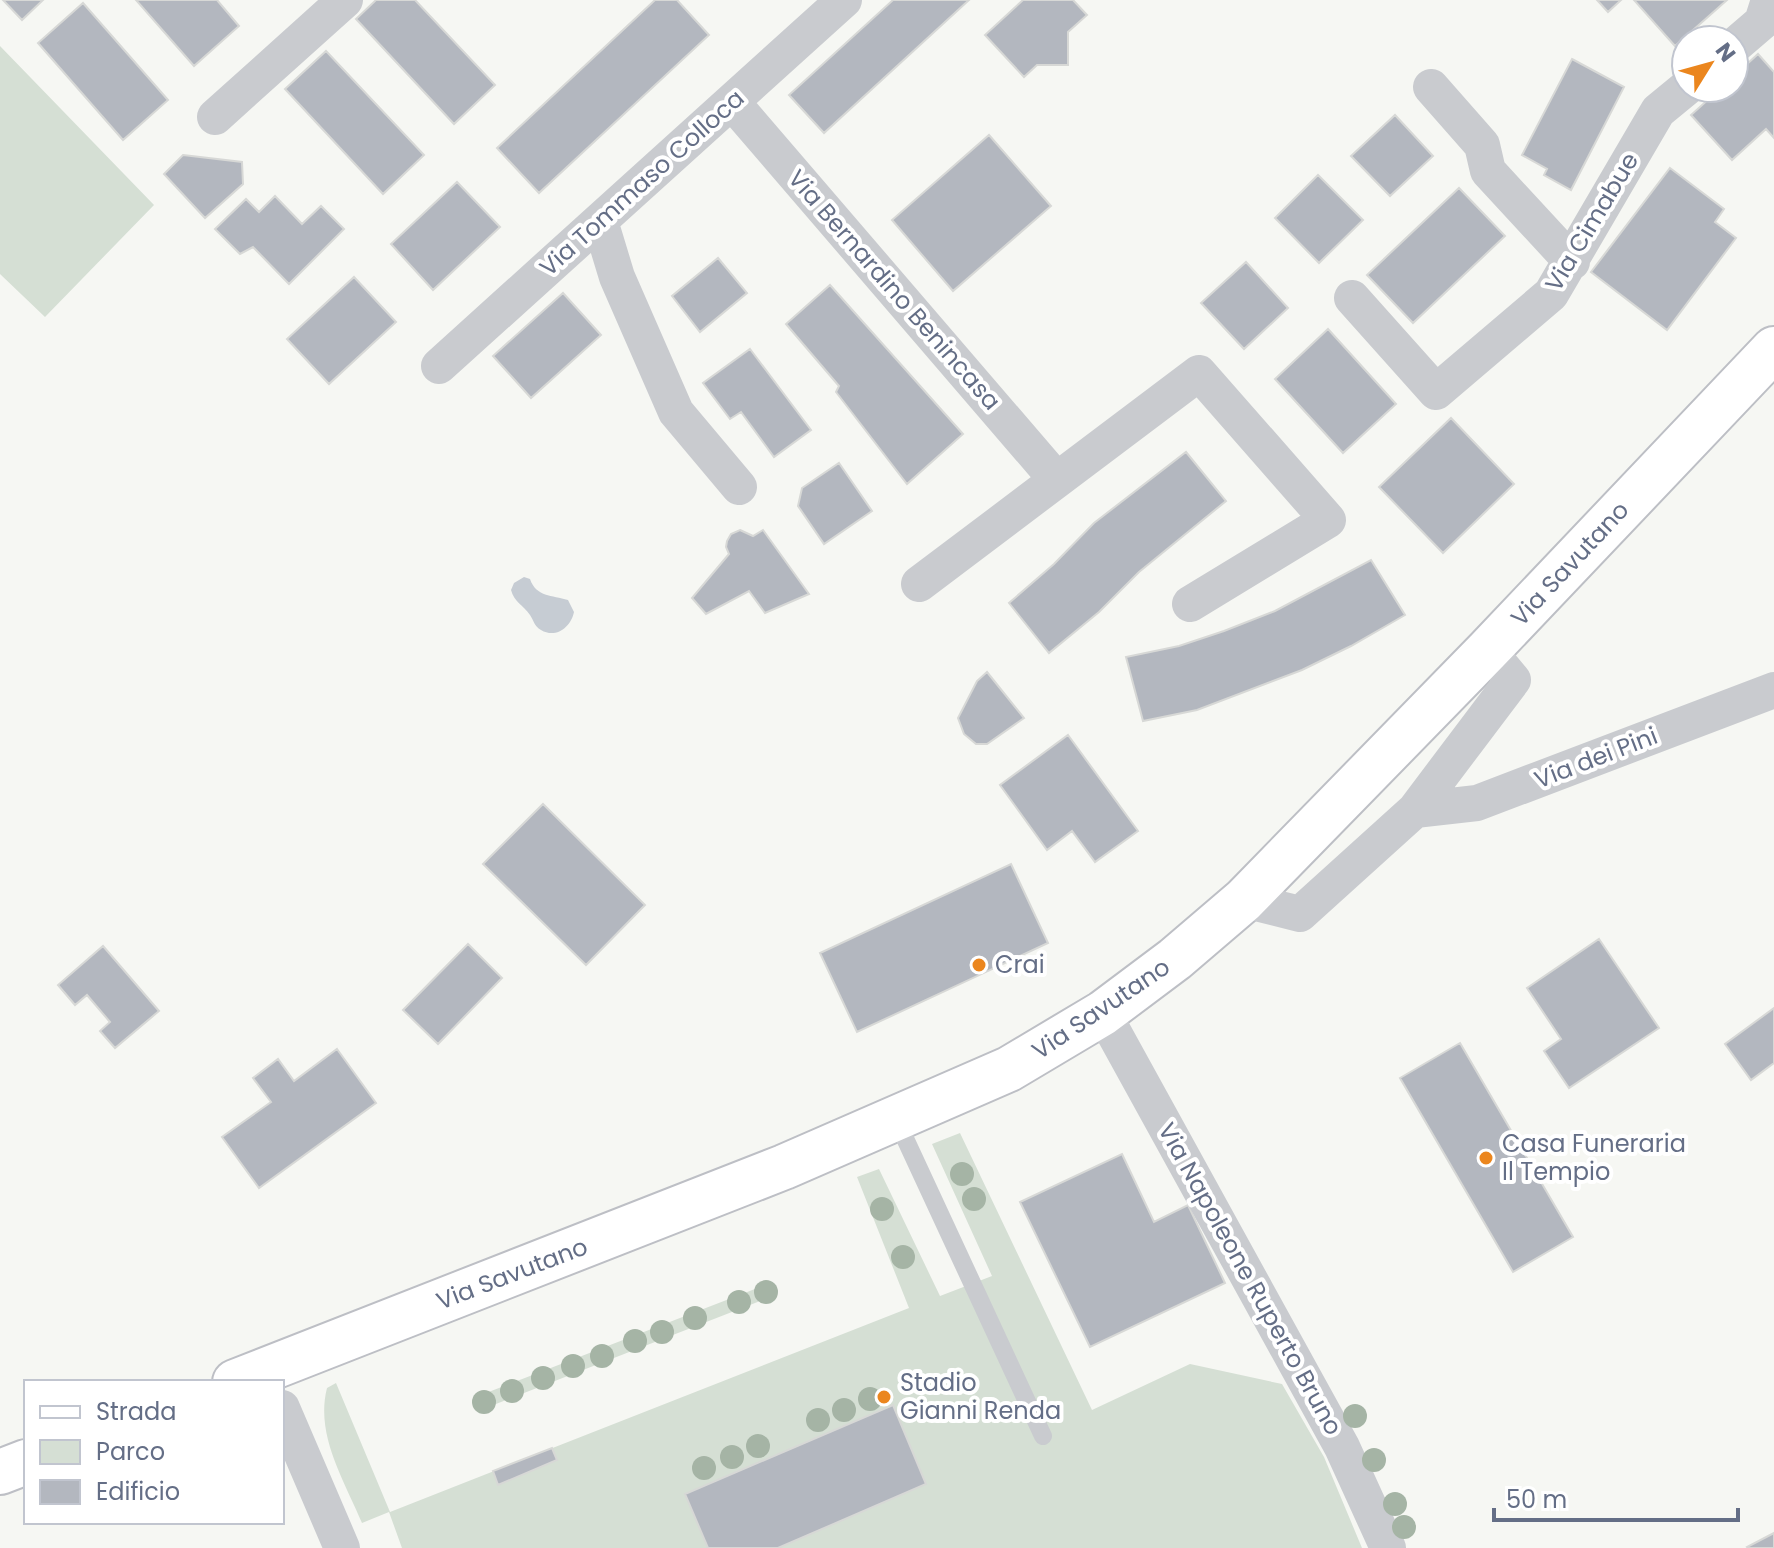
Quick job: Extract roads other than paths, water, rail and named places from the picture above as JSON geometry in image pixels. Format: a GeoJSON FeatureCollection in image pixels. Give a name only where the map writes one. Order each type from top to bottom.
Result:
{"type":"FeatureCollection","features":[{"type":"Feature","properties":{"kind":"street"},"geometry":{"type":"LineString","coordinates":[[215,117],[345,0]]}},
{"type":"Feature","properties":{"kind":"street","name":"Via Tommaso Colloca"},"geometry":{"type":"LineString","coordinates":[[439,366],[844,0]]}},
{"type":"Feature","properties":{"kind":"street"},"geometry":{"type":"LineString","coordinates":[[1750,32],[1769,16]]}},
{"type":"Feature","properties":{"kind":"street"},"geometry":{"type":"LineString","coordinates":[[1431,87],[1482,145],[1488,171],[1572,262]]}},
{"type":"Feature","properties":{"kind":"street","name":"Via Cimabue"},"geometry":{"type":"LineString","coordinates":[[1352,298],[1436,392],[1551,294],[1658,111],[1670,101]]}},
{"type":"Feature","properties":{"kind":"street","name":"Via Bernardino Benincasa"},"geometry":{"type":"LineString","coordinates":[[732,102],[1056,479]]}},
{"type":"Feature","properties":{"kind":"street"},"geometry":{"type":"LineString","coordinates":[[600,221],[617,277],[676,412],[739,487]]}},
{"type":"Feature","properties":{"kind":"street","name":"Via Savutano"},"geometry":{"type":"LineString","coordinates":[[277,1380],[1009,1069],[1103,1013],[1175,959],[1244,900],[1488,650],[1774,349]]}},
{"type":"Feature","properties":{"kind":"street"},"geometry":{"type":"LineString","coordinates":[[919,584],[1199,373],[1328,520],[1190,604]]}},
{"type":"Feature","properties":{"kind":"street"},"geometry":{"type":"LineString","coordinates":[[1244,900],[1300,914],[1415,810],[1513,680],[1488,650]]}},
{"type":"Feature","properties":{"kind":"street","name":"Via dei Pini"},"geometry":{"type":"LineString","coordinates":[[1415,810],[1477,803],[1774,690]]}},
{"type":"Feature","properties":{"kind":"street","name":"Via Napoleone Ruperto Bruno"},"geometry":{"type":"LineString","coordinates":[[1103,1013],[1342,1447],[1388,1548]]}},
{"type":"Feature","properties":{"kind":"street"},"geometry":{"type":"LineString","coordinates":[[284,1429],[342,1548]]}},
{"type":"Feature","properties":{"kind":"street"},"geometry":{"type":"LineString","coordinates":[[0,1472],[24,1463]]}},
{"type":"Feature","properties":{"kind":"lane"},"geometry":{"type":"LineString","coordinates":[[896,1119],[1043,1436]]}},
{"type":"Feature","properties":{"kind":"place","name":"Crai"},"geometry":{"type":"Point","coordinates":[979,965]}},
{"type":"Feature","properties":{"kind":"place","name":"Casa Funeraria Il Tempio"},"geometry":{"type":"Point","coordinates":[1486,1158]}},
{"type":"Feature","properties":{"kind":"place","name":"Stadio Gianni Renda"},"geometry":{"type":"Point","coordinates":[884,1397]}}]}
